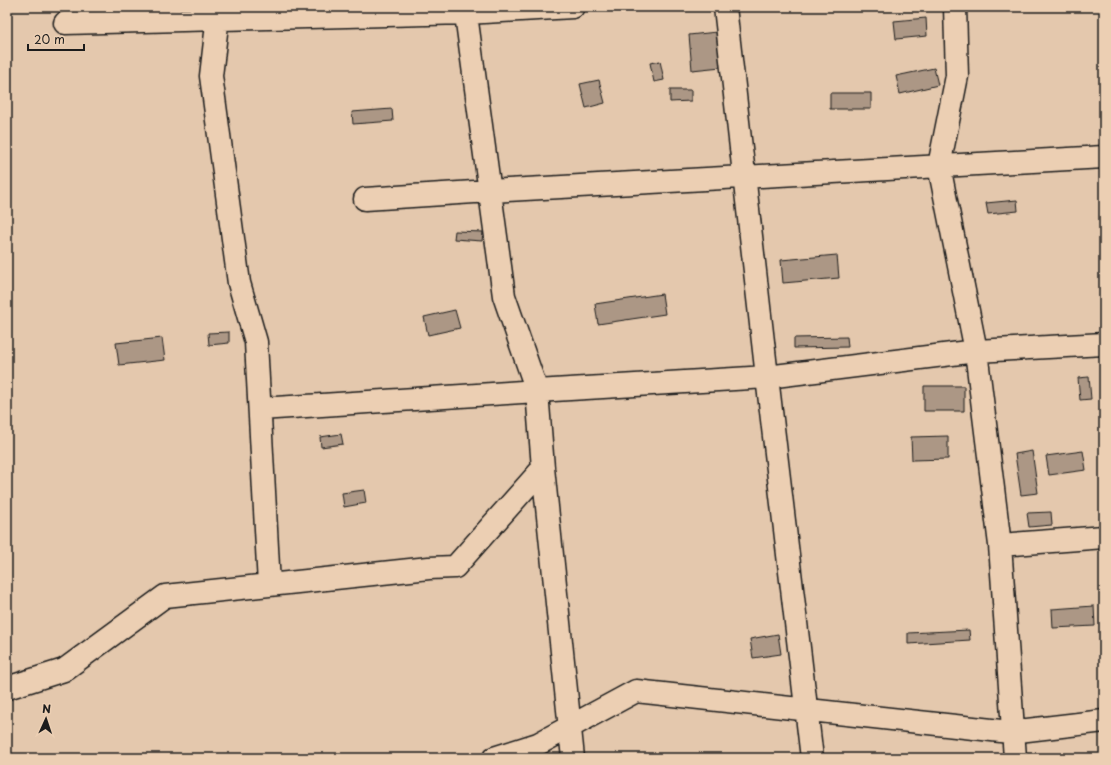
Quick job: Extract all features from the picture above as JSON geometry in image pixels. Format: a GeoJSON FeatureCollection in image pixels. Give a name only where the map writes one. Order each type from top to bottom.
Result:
{"type":"FeatureCollection","features":[{"type":"Feature","properties":{"kind":"street"},"geometry":{"type":"LineString","coordinates":[[65,23],[218,13],[573,7]]}},
{"type":"Feature","properties":{"kind":"street"},"geometry":{"type":"LineString","coordinates":[[725,7],[812,758]]}},
{"type":"Feature","properties":{"kind":"street"},"geometry":{"type":"LineString","coordinates":[[955,7],[957,76],[939,166],[976,351],[1000,545],[1015,758]]}},
{"type":"Feature","properties":{"kind":"street"},"geometry":{"type":"LineString","coordinates":[[466,10],[504,296],[537,391],[543,468],[573,758]]}},
{"type":"Feature","properties":{"kind":"street"},"geometry":{"type":"LineString","coordinates":[[218,13],[211,76],[239,283],[256,342],[269,585]]}},
{"type":"Feature","properties":{"kind":"street"},"geometry":{"type":"LineString","coordinates":[[365,199],[1104,157]]}},
{"type":"Feature","properties":{"kind":"street"},"geometry":{"type":"LineString","coordinates":[[260,409],[767,377],[976,351],[1104,344]]}},
{"type":"Feature","properties":{"kind":"street"},"geometry":{"type":"LineString","coordinates":[[7,688],[64,670],[165,596],[429,568],[455,567],[543,468]]}},
{"type":"Feature","properties":{"kind":"street"},"geometry":{"type":"LineString","coordinates":[[1000,545],[1104,537]]}},
{"type":"Feature","properties":{"kind":"street"},"geometry":{"type":"LineString","coordinates":[[494,758],[538,744],[636,691],[1013,732],[1104,721]]}},
{"type":"Feature","properties":{"kind":"building"},"geometry":{"type":"Polygon","coordinates":[[[926,18],[927,36],[896,39],[894,21],[926,18]]]}},
{"type":"Feature","properties":{"kind":"building"},"geometry":{"type":"Polygon","coordinates":[[[717,32],[721,67],[692,70],[689,35],[717,32]]]}},
{"type":"Feature","properties":{"kind":"building"},"geometry":{"type":"Polygon","coordinates":[[[660,61],[664,80],[654,82],[650,63],[660,61]]]}},
{"type":"Feature","properties":{"kind":"building"},"geometry":{"type":"Polygon","coordinates":[[[934,68],[938,85],[900,94],[896,76],[934,68]]]}},
{"type":"Feature","properties":{"kind":"building"},"geometry":{"type":"Polygon","coordinates":[[[599,80],[605,103],[586,108],[580,84],[599,80]]]}},
{"type":"Feature","properties":{"kind":"building"},"geometry":{"type":"Polygon","coordinates":[[[670,90],[691,90],[691,101],[670,102],[670,90]]]}},
{"type":"Feature","properties":{"kind":"building"},"geometry":{"type":"Polygon","coordinates":[[[830,93],[871,93],[871,109],[830,109],[830,93]]]}},
{"type":"Feature","properties":{"kind":"building"},"geometry":{"type":"Polygon","coordinates":[[[392,109],[393,121],[353,124],[352,112],[392,109]]]}},
{"type":"Feature","properties":{"kind":"building"},"geometry":{"type":"Polygon","coordinates":[[[1017,200],[1018,211],[988,214],[986,203],[1017,200]]]}},
{"type":"Feature","properties":{"kind":"building"},"geometry":{"type":"Polygon","coordinates":[[[455,231],[483,232],[482,241],[454,239],[455,231]]]}},
{"type":"Feature","properties":{"kind":"building"},"geometry":{"type":"Polygon","coordinates":[[[837,255],[839,278],[783,283],[781,260],[837,255]]]}},
{"type":"Feature","properties":{"kind":"building"},"geometry":{"type":"Polygon","coordinates":[[[662,294],[665,314],[598,324],[595,304],[662,294]]]}},
{"type":"Feature","properties":{"kind":"building"},"geometry":{"type":"Polygon","coordinates":[[[455,310],[460,328],[428,335],[424,317],[455,310]]]}},
{"type":"Feature","properties":{"kind":"building"},"geometry":{"type":"Polygon","coordinates":[[[229,332],[229,343],[209,345],[208,333],[229,332]]]}},
{"type":"Feature","properties":{"kind":"building"},"geometry":{"type":"Polygon","coordinates":[[[847,337],[848,347],[794,348],[794,338],[847,337]]]}},
{"type":"Feature","properties":{"kind":"building"},"geometry":{"type":"Polygon","coordinates":[[[162,338],[165,360],[119,365],[116,343],[162,338]]]}},
{"type":"Feature","properties":{"kind":"building"},"geometry":{"type":"Polygon","coordinates":[[[1089,377],[1091,399],[1080,400],[1078,378],[1089,377]]]}},
{"type":"Feature","properties":{"kind":"building"},"geometry":{"type":"Polygon","coordinates":[[[924,386],[964,386],[964,411],[924,411],[924,386]]]}},
{"type":"Feature","properties":{"kind":"building"},"geometry":{"type":"Polygon","coordinates":[[[341,434],[343,444],[321,447],[320,437],[341,434]]]}},
{"type":"Feature","properties":{"kind":"building"},"geometry":{"type":"Polygon","coordinates":[[[948,436],[948,459],[912,460],[911,437],[948,436]]]}},
{"type":"Feature","properties":{"kind":"building"},"geometry":{"type":"Polygon","coordinates":[[[1032,451],[1038,493],[1021,495],[1015,454],[1032,451]]]}},
{"type":"Feature","properties":{"kind":"building"},"geometry":{"type":"Polygon","coordinates":[[[1083,451],[1086,470],[1049,475],[1046,456],[1083,451]]]}},
{"type":"Feature","properties":{"kind":"building"},"geometry":{"type":"Polygon","coordinates":[[[364,490],[366,503],[344,507],[342,493],[364,490]]]}},
{"type":"Feature","properties":{"kind":"building"},"geometry":{"type":"Polygon","coordinates":[[[1051,512],[1052,525],[1029,527],[1027,513],[1051,512]]]}},
{"type":"Feature","properties":{"kind":"building"},"geometry":{"type":"Polygon","coordinates":[[[1094,606],[1095,626],[1053,628],[1052,609],[1094,606]]]}},
{"type":"Feature","properties":{"kind":"building"},"geometry":{"type":"Polygon","coordinates":[[[969,630],[970,640],[908,644],[908,633],[969,630]]]}},
{"type":"Feature","properties":{"kind":"building"},"geometry":{"type":"Polygon","coordinates":[[[778,634],[781,654],[753,658],[750,639],[778,634]]]}}]}
